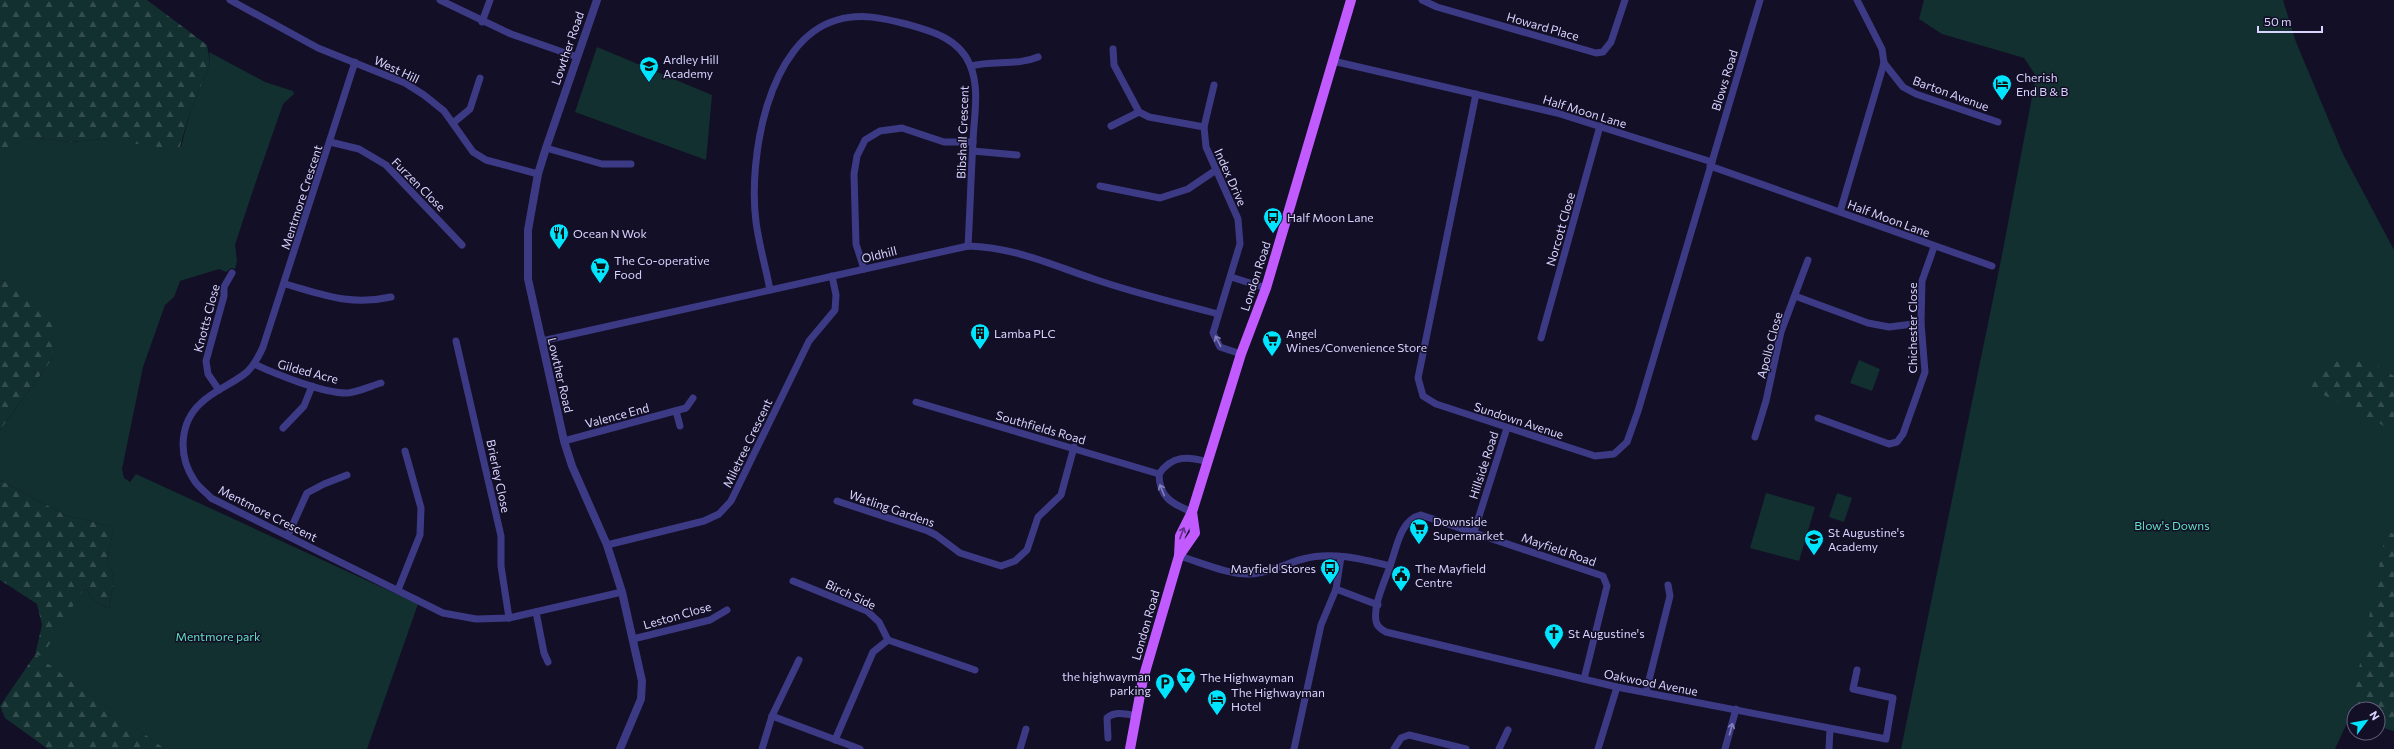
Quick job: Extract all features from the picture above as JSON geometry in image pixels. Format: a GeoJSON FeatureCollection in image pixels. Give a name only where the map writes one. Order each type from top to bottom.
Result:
{"type":"FeatureCollection","features":[{"type":"Feature","properties":{"kind":"main road","name":"London Road"},"geometry":{"type":"LineString","coordinates":[[1130,749],[1155,633],[1179,556],[1194,533],[1192,512],[1241,354],[1266,288],[1350,0]]}},
{"type":"Feature","properties":{"kind":"street","name":"West Hill"},"geometry":{"type":"LineString","coordinates":[[230,0],[318,48],[405,83],[424,94],[444,111],[473,152],[486,160],[538,174]]}},
{"type":"Feature","properties":{"kind":"street"},"geometry":{"type":"LineString","coordinates":[[440,0],[482,22],[576,57]]}},
{"type":"Feature","properties":{"kind":"street"},"geometry":{"type":"LineString","coordinates":[[482,22],[490,0]]}},
{"type":"Feature","properties":{"kind":"street","name":"Lowther Road"},"geometry":{"type":"LineString","coordinates":[[597,0],[576,57],[538,174],[528,230],[528,279],[564,441],[572,466],[608,545],[622,592],[642,681],[641,699],[620,749]]}},
{"type":"Feature","properties":{"kind":"street","name":"Howard Place"},"geometry":{"type":"LineString","coordinates":[[1422,0],[1437,7],[1596,53],[1603,52],[1612,42],[1625,0]]}},
{"type":"Feature","properties":{"kind":"street","name":"Blows Road"},"geometry":{"type":"LineString","coordinates":[[1711,164],[1760,0]]}},
{"type":"Feature","properties":{"kind":"street"},"geometry":{"type":"LineString","coordinates":[[1840,212],[1884,64],[1882,49],[1857,0]]}},
{"type":"Feature","properties":{"kind":"street","name":"Bibshall Crescent"},"geometry":{"type":"LineString","coordinates":[[770,290],[756,221],[755,175],[760,132],[774,84],[792,52],[813,32],[837,20],[874,16],[933,32],[953,42],[966,56],[971,66],[976,83],[968,246]]}},
{"type":"Feature","properties":{"kind":"street"},"geometry":{"type":"LineString","coordinates":[[1113,48],[1114,65],[1139,112],[1149,117],[1204,127]]}},
{"type":"Feature","properties":{"kind":"street"},"geometry":{"type":"LineString","coordinates":[[971,66],[983,62],[1026,62],[1038,57]]}},
{"type":"Feature","properties":{"kind":"street","name":"Half Moon Lane"},"geometry":{"type":"LineString","coordinates":[[1333,61],[1557,113],[1600,126],[1711,164],[1934,247],[1992,266]]}},
{"type":"Feature","properties":{"kind":"street","name":"Mentmore Crescent"},"geometry":{"type":"LineString","coordinates":[[355,62],[285,284],[263,347],[254,364],[246,373],[218,390],[201,403],[187,419],[182,442],[186,465],[194,481],[211,498],[398,590],[443,614],[476,620],[509,618],[622,592]]}},
{"type":"Feature","properties":{"kind":"street","name":"Barton Avenue"},"geometry":{"type":"LineString","coordinates":[[1884,64],[1903,86],[1916,94],[1998,122]]}},
{"type":"Feature","properties":{"kind":"street"},"geometry":{"type":"LineString","coordinates":[[453,123],[470,109],[480,78]]}},
{"type":"Feature","properties":{"kind":"street","name":"Index Drive"},"geometry":{"type":"LineString","coordinates":[[1214,85],[1204,127],[1206,147],[1238,219],[1240,244],[1213,333],[1220,347],[1241,354]]}},
{"type":"Feature","properties":{"kind":"street","name":"Sundown Avenue"},"geometry":{"type":"LineString","coordinates":[[1476,94],[1418,378],[1423,396],[1436,404],[1595,456],[1614,454],[1628,442],[1711,164]]}},
{"type":"Feature","properties":{"kind":"street"},"geometry":{"type":"LineString","coordinates":[[1111,126],[1139,112]]}},
{"type":"Feature","properties":{"kind":"street","name":"Norcott Close"},"geometry":{"type":"LineString","coordinates":[[1542,338],[1600,126]]}},
{"type":"Feature","properties":{"kind":"street"},"geometry":{"type":"LineString","coordinates":[[864,269],[856,244],[854,174],[857,156],[865,140],[880,131],[902,128],[944,142],[973,142]]}},
{"type":"Feature","properties":{"kind":"street","name":"Furzen Close"},"geometry":{"type":"LineString","coordinates":[[330,142],[360,149],[386,164],[462,245]]}},
{"type":"Feature","properties":{"kind":"street"},"geometry":{"type":"LineString","coordinates":[[546,148],[602,164],[631,164]]}},
{"type":"Feature","properties":{"kind":"street"},"geometry":{"type":"LineString","coordinates":[[972,152],[1018,155]]}},
{"type":"Feature","properties":{"kind":"street"},"geometry":{"type":"LineString","coordinates":[[1100,186],[1141,196],[1160,198],[1188,189],[1216,170]]}},
{"type":"Feature","properties":{"kind":"street","name":"Oldhill"},"geometry":{"type":"LineString","coordinates":[[542,341],[864,269],[950,248],[968,246],[998,247],[1028,254],[1095,280],[1218,314]]}},
{"type":"Feature","properties":{"kind":"street","name":"Chichester Close"},"geometry":{"type":"LineString","coordinates":[[1818,418],[1889,444],[1897,442],[1903,434],[1926,372],[1921,323],[1922,282],[1934,247]]}},
{"type":"Feature","properties":{"kind":"street","name":"Apollo Close"},"geometry":{"type":"LineString","coordinates":[[1755,437],[1766,401],[1782,332],[1808,260]]}},
{"type":"Feature","properties":{"kind":"street","name":"Knotts Close"},"geometry":{"type":"LineString","coordinates":[[218,390],[208,374],[206,360],[224,296],[224,287],[232,273]]}},
{"type":"Feature","properties":{"kind":"street","name":"Miletree Crescent"},"geometry":{"type":"LineString","coordinates":[[608,545],[704,521],[719,514],[731,501],[809,341],[835,310],[836,295],[832,276]]}},
{"type":"Feature","properties":{"kind":"street"},"geometry":{"type":"LineString","coordinates":[[1231,277],[1266,288]]}},
{"type":"Feature","properties":{"kind":"street"},"geometry":{"type":"LineString","coordinates":[[285,284],[344,301],[374,301],[391,297]]}},
{"type":"Feature","properties":{"kind":"street"},"geometry":{"type":"LineString","coordinates":[[1795,296],[1868,324],[1889,327],[1921,323]]}},
{"type":"Feature","properties":{"kind":"street","name":"Brierley Close"},"geometry":{"type":"LineString","coordinates":[[456,341],[501,536],[501,566],[509,618]]}},
{"type":"Feature","properties":{"kind":"street","name":"Gilded Acre"},"geometry":{"type":"LineString","coordinates":[[254,364],[270,372],[312,386],[348,393],[381,382]]}},
{"type":"Feature","properties":{"kind":"street"},"geometry":{"type":"LineString","coordinates":[[283,428],[304,406],[312,386]]}},
{"type":"Feature","properties":{"kind":"street","name":"Valence End"},"geometry":{"type":"LineString","coordinates":[[564,441],[686,408],[693,398]]}},
{"type":"Feature","properties":{"kind":"street","name":"Southfields Road"},"geometry":{"type":"LineString","coordinates":[[916,402],[1074,447],[1159,474]]}},
{"type":"Feature","properties":{"kind":"street"},"geometry":{"type":"LineString","coordinates":[[676,411],[680,426]]}},
{"type":"Feature","properties":{"kind":"street","name":"Hillside Road"},"geometry":{"type":"LineString","coordinates":[[1474,532],[1507,428]]}},
{"type":"Feature","properties":{"kind":"street","name":"Watling Gardens"},"geometry":{"type":"LineString","coordinates":[[837,501],[928,531],[936,535],[960,553],[1001,566],[1015,561],[1027,550],[1038,517],[1061,495],[1074,447]]}},
{"type":"Feature","properties":{"kind":"street"},"geometry":{"type":"LineString","coordinates":[[398,590],[420,535],[421,508],[405,451]]}},
{"type":"Feature","properties":{"kind":"street"},"geometry":{"type":"LineString","coordinates":[[1192,512],[1166,499],[1160,489],[1159,474],[1166,466],[1182,457],[1191,456],[1208,462]]}},
{"type":"Feature","properties":{"kind":"street"},"geometry":{"type":"LineString","coordinates":[[288,536],[307,493],[324,484],[347,475]]}},
{"type":"Feature","properties":{"kind":"street","name":"Mayfield Road"},"geometry":{"type":"LineString","coordinates":[[1390,566],[1405,524],[1412,517],[1421,514],[1603,576],[1607,586],[1584,679]]}},
{"type":"Feature","properties":{"kind":"street"},"geometry":{"type":"LineString","coordinates":[[1179,556],[1248,574],[1274,571],[1302,559],[1318,556],[1357,557],[1390,566]]}},
{"type":"Feature","properties":{"kind":"street"},"geometry":{"type":"LineString","coordinates":[[1294,749],[1321,625],[1336,589],[1341,557]]}},
{"type":"Feature","properties":{"kind":"street","name":"Oakwood Avenue"},"geometry":{"type":"LineString","coordinates":[[1390,566],[1378,605],[1376,622],[1379,628],[1386,632],[1617,687],[1886,739],[1893,698],[1854,689],[1857,670]]}},
{"type":"Feature","properties":{"kind":"street","name":"Birch Side"},"geometry":{"type":"LineString","coordinates":[[793,581],[867,611],[879,622],[888,640]]}},
{"type":"Feature","properties":{"kind":"street"},"geometry":{"type":"LineString","coordinates":[[1646,692],[1670,596],[1668,586]]}},
{"type":"Feature","properties":{"kind":"street"},"geometry":{"type":"LineString","coordinates":[[1336,589],[1378,605]]}},
{"type":"Feature","properties":{"kind":"street","name":"Leston Close"},"geometry":{"type":"LineString","coordinates":[[633,639],[710,620],[727,610]]}},
{"type":"Feature","properties":{"kind":"street"},"geometry":{"type":"LineString","coordinates":[[536,612],[544,653],[548,662]]}},
{"type":"Feature","properties":{"kind":"street"},"geometry":{"type":"LineString","coordinates":[[835,740],[874,652],[888,640],[975,670]]}},
{"type":"Feature","properties":{"kind":"street"},"geometry":{"type":"LineString","coordinates":[[762,749],[772,716],[799,660]]}},
{"type":"Feature","properties":{"kind":"street"},"geometry":{"type":"LineString","coordinates":[[1598,749],[1617,687]]}},
{"type":"Feature","properties":{"kind":"street"},"geometry":{"type":"LineString","coordinates":[[1725,749],[1736,710]]}},
{"type":"Feature","properties":{"kind":"street"},"geometry":{"type":"LineString","coordinates":[[1108,738],[1107,718],[1120,714],[1136,716]]}},
{"type":"Feature","properties":{"kind":"street"},"geometry":{"type":"LineString","coordinates":[[772,716],[860,749]]}},
{"type":"Feature","properties":{"kind":"street"},"geometry":{"type":"LineString","coordinates":[[1020,749],[1026,729]]}},
{"type":"Feature","properties":{"kind":"street"},"geometry":{"type":"LineString","coordinates":[[1829,749],[1830,729]]}},
{"type":"Feature","properties":{"kind":"street"},"geometry":{"type":"LineString","coordinates":[[1499,749],[1508,730]]}},
{"type":"Feature","properties":{"kind":"street"},"geometry":{"type":"LineString","coordinates":[[1394,749],[1401,738],[1409,735],[1448,747],[1466,749]]}},
{"type":"Feature","properties":{"kind":"green space"},"geometry":{"type":"Polygon","coordinates":[[[0,0],[147,0],[207,45],[210,64],[190,112],[179,150],[102,139],[71,142],[31,137],[8,147],[0,155],[0,0]]]}},
{"type":"Feature","properties":{"kind":"green space","name":"Blow's Downs"},"geometry":{"type":"Polygon","coordinates":[[[1924,0],[2283,0],[2296,42],[2343,154],[2394,250],[2394,731],[2386,728],[2386,701],[2346,701],[2346,725],[2335,749],[1901,749],[2002,255],[2036,76],[2024,58],[1942,34],[1919,19],[1924,0]]]}},
{"type":"Feature","properties":{"kind":"green space"},"geometry":{"type":"Polygon","coordinates":[[[597,47],[712,95],[706,160],[575,112],[597,47]]]}},
{"type":"Feature","properties":{"kind":"green space","name":"Mentmore park"},"geometry":{"type":"Polygon","coordinates":[[[209,52],[265,82],[293,91],[294,94],[283,104],[253,190],[235,245],[237,261],[235,269],[231,268],[226,272],[219,269],[180,281],[174,297],[165,305],[143,367],[122,469],[124,478],[130,482],[136,474],[418,604],[367,749],[165,749],[35,655],[81,593],[87,589],[92,599],[109,609],[114,577],[107,560],[114,527],[65,515],[0,480],[0,430],[55,355],[6,280],[0,281],[0,155],[7,147],[31,137],[71,142],[102,139],[181,147],[190,112],[210,64],[209,52]]]}},
{"type":"Feature","properties":{"kind":"green space"},"geometry":{"type":"Polygon","coordinates":[[[6,280],[43,305],[56,330],[55,355],[0,430],[0,281],[6,280]]]}},
{"type":"Feature","properties":{"kind":"green space"},"geometry":{"type":"Polygon","coordinates":[[[2363,357],[2394,376],[2394,431],[2304,385],[2322,363],[2363,357]]]}},
{"type":"Feature","properties":{"kind":"green space"},"geometry":{"type":"Polygon","coordinates":[[[1859,360],[1880,369],[1872,391],[1850,383],[1859,360]]]}},
{"type":"Feature","properties":{"kind":"green space"},"geometry":{"type":"Polygon","coordinates":[[[0,480],[65,515],[114,527],[107,560],[114,577],[109,609],[92,599],[87,589],[81,593],[42,656],[36,655],[165,749],[48,749],[5,718],[0,706],[35,655],[42,625],[37,604],[0,580],[0,480]]]}},
{"type":"Feature","properties":{"kind":"green space"},"geometry":{"type":"Polygon","coordinates":[[[1766,493],[1815,507],[1799,561],[1750,548],[1766,493]]]}},
{"type":"Feature","properties":{"kind":"green space"},"geometry":{"type":"Polygon","coordinates":[[[1837,493],[1852,498],[1844,522],[1829,517],[1837,493]]]}},
{"type":"Feature","properties":{"kind":"green space"},"geometry":{"type":"Polygon","coordinates":[[[2386,531],[2394,534],[2394,731],[2386,728],[2386,701],[2353,701],[2386,531]]]}},
{"type":"Feature","properties":{"kind":"place","name":"Ardley Hill Academy"},"geometry":{"type":"Point","coordinates":[649,83]}},
{"type":"Feature","properties":{"kind":"place","name":"Cherish End B & B"},"geometry":{"type":"Point","coordinates":[2002,101]}},
{"type":"Feature","properties":{"kind":"place","name":"Half Moon Lane"},"geometry":{"type":"Point","coordinates":[1273,234]}},
{"type":"Feature","properties":{"kind":"place","name":"Ocean N Wok"},"geometry":{"type":"Point","coordinates":[559,250]}},
{"type":"Feature","properties":{"kind":"place","name":"The Co-operative Food"},"geometry":{"type":"Point","coordinates":[600,284]}},
{"type":"Feature","properties":{"kind":"place","name":"Lamba PLC"},"geometry":{"type":"Point","coordinates":[980,350]}},
{"type":"Feature","properties":{"kind":"place","name":"Angel Wines/Convenience Store"},"geometry":{"type":"Point","coordinates":[1272,357]}},
{"type":"Feature","properties":{"kind":"place","name":"Downside Supermarket"},"geometry":{"type":"Point","coordinates":[1419,545]}},
{"type":"Feature","properties":{"kind":"place","name":"St Augustine's Academy"},"geometry":{"type":"Point","coordinates":[1814,556]}},
{"type":"Feature","properties":{"kind":"place","name":"Mayfield Stores"},"geometry":{"type":"Point","coordinates":[1330,585]}},
{"type":"Feature","properties":{"kind":"place","name":"The Mayfield Centre"},"geometry":{"type":"Point","coordinates":[1401,592]}},
{"type":"Feature","properties":{"kind":"place","name":"St Augustine's"},"geometry":{"type":"Point","coordinates":[1554,650]}},
{"type":"Feature","properties":{"kind":"place","name":"The Highwayman"},"geometry":{"type":"Point","coordinates":[1186,694]}},
{"type":"Feature","properties":{"kind":"place","name":"the highwayman parking"},"geometry":{"type":"Point","coordinates":[1165,700]}},
{"type":"Feature","properties":{"kind":"place","name":"The Highwayman Hotel"},"geometry":{"type":"Point","coordinates":[1217,716]}}]}
